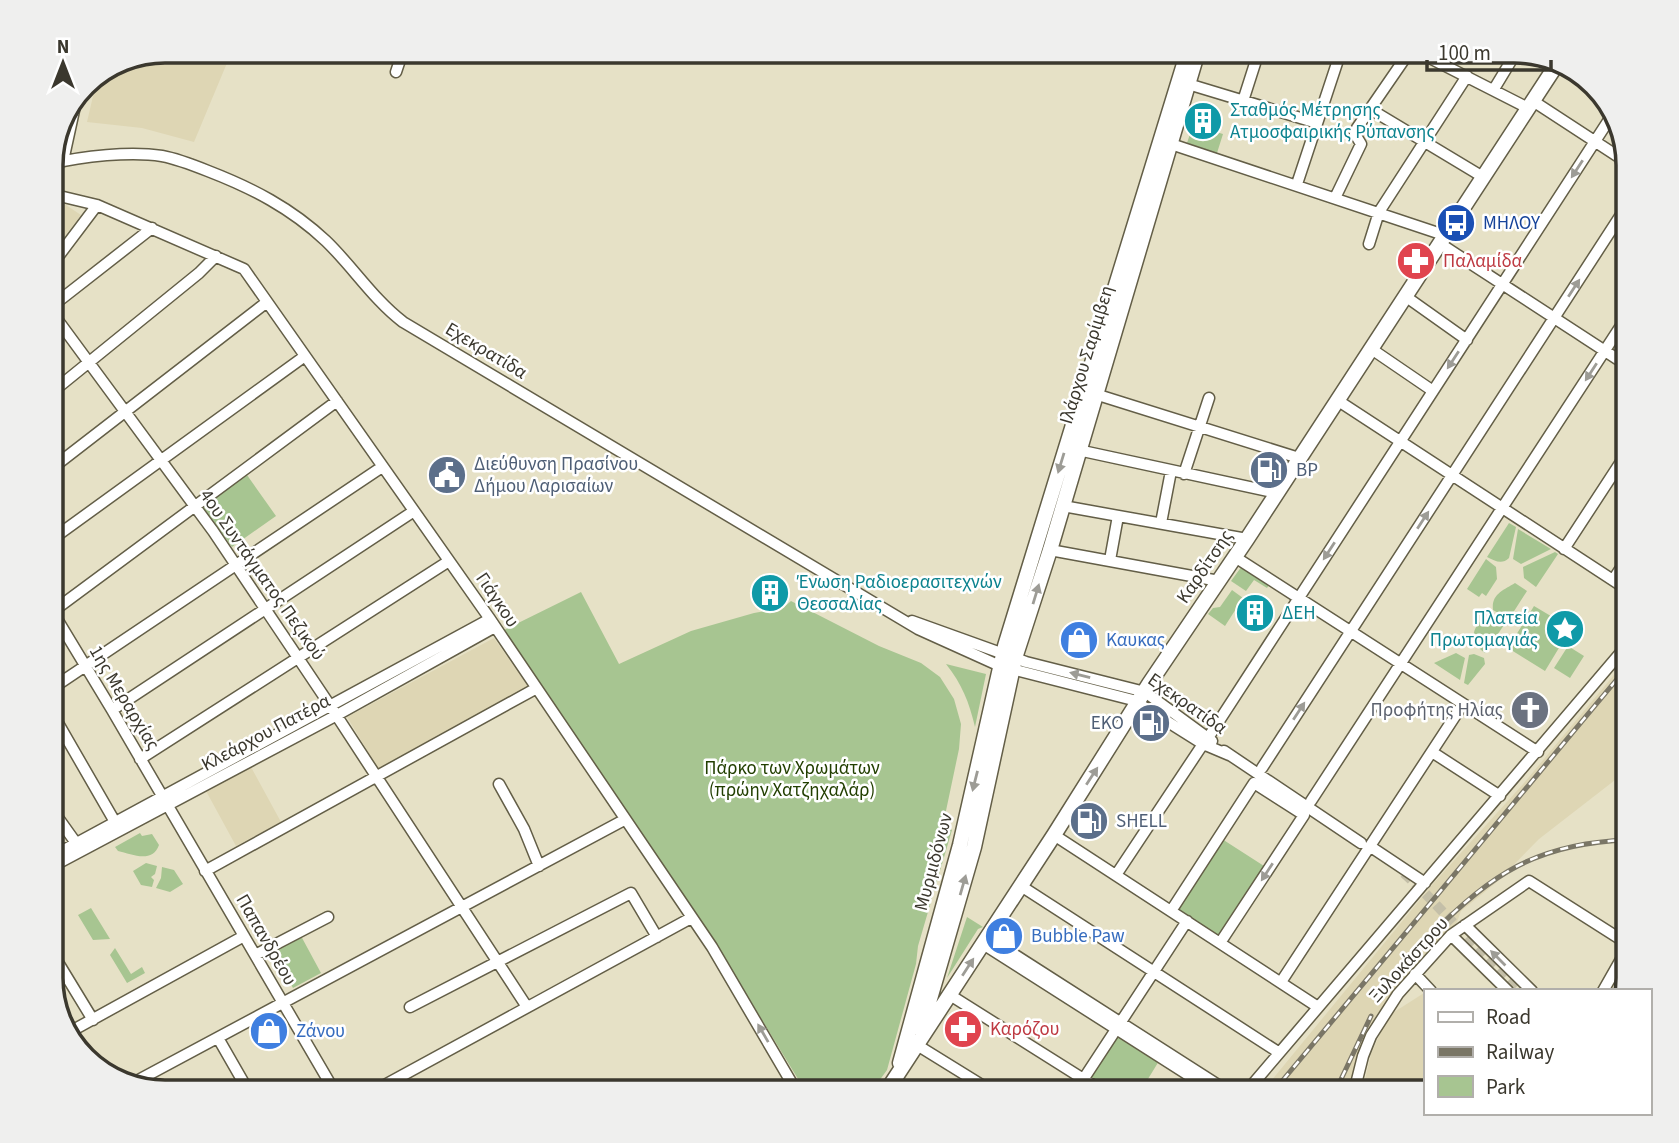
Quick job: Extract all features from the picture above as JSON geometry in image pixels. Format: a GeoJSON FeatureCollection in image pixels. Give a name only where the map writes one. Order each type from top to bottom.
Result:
{"type":"FeatureCollection","features":[{"type":"Feature","properties":{"kind":"main road","name":"Ιλάρχου Σαρίμβεη"},"geometry":{"type":"LineString","coordinates":[[1007,662],[1050,550],[1185,63]]}},
{"type":"Feature","properties":{"kind":"main road","name":"Ιλάρχου Σαρίμβεη"},"geometry":{"type":"LineString","coordinates":[[1007,662],[1165,142],[1194,63]]}},
{"type":"Feature","properties":{"kind":"main road","name":"Καρδίτσης"},"geometry":{"type":"LineString","coordinates":[[896,1078],[1552,71]]}},
{"type":"Feature","properties":{"kind":"main road","name":"Μυρμιδόνων"},"geometry":{"type":"LineString","coordinates":[[917,1045],[974,847],[1007,662]]}},
{"type":"Feature","properties":{"kind":"main road","name":"Μυρμιδόνων"},"geometry":{"type":"LineString","coordinates":[[896,1078],[1007,662]]}},
{"type":"Feature","properties":{"kind":"street"},"geometry":{"type":"LineString","coordinates":[[396,72],[399,63]]}},
{"type":"Feature","properties":{"kind":"street"},"geometry":{"type":"LineString","coordinates":[[1243,101],[1255,63]]}},
{"type":"Feature","properties":{"kind":"street"},"geometry":{"type":"LineString","coordinates":[[1297,184],[1337,63]]}},
{"type":"Feature","properties":{"kind":"street"},"geometry":{"type":"LineString","coordinates":[[1335,198],[1361,144],[1355,134],[1402,63]]}},
{"type":"Feature","properties":{"kind":"street"},"geometry":{"type":"LineString","coordinates":[[1440,63],[1530,104],[1615,155]]}},
{"type":"Feature","properties":{"kind":"street"},"geometry":{"type":"LineString","coordinates":[[1494,89],[1510,63]]}},
{"type":"Feature","properties":{"kind":"street"},"geometry":{"type":"LineString","coordinates":[[1369,244],[1380,212],[1467,76]]}},
{"type":"Feature","properties":{"kind":"street"},"geometry":{"type":"LineString","coordinates":[[1188,84],[1317,123]]}},
{"type":"Feature","properties":{"kind":"street"},"geometry":{"type":"LineString","coordinates":[[1370,109],[1483,177]]}},
{"type":"Feature","properties":{"kind":"street"},"geometry":{"type":"LineString","coordinates":[[1116,875],[1607,123]]}},
{"type":"Feature","properties":{"kind":"street"},"geometry":{"type":"LineString","coordinates":[[1165,142],[1380,212],[1442,239],[1502,285],[1616,358]]}},
{"type":"Feature","properties":{"kind":"street"},"geometry":{"type":"LineString","coordinates":[[63,161],[64,153]]}},
{"type":"Feature","properties":{"kind":"street","name":"Εχεκρατίδα"},"geometry":{"type":"LineString","coordinates":[[63,161],[110,156],[164,156],[265,195],[292,213],[325,241],[403,322],[736,522],[918,629],[1007,662],[1142,697],[1426,883]]}},
{"type":"Feature","properties":{"kind":"street","name":"Γιάγκου"},"geometry":{"type":"LineString","coordinates":[[63,197],[97,205],[244,269],[492,623],[718,958],[790,1080]]}},
{"type":"Feature","properties":{"kind":"street"},"geometry":{"type":"LineString","coordinates":[[63,251],[97,205]]}},
{"type":"Feature","properties":{"kind":"street"},"geometry":{"type":"LineString","coordinates":[[1262,768],[1616,222]]}},
{"type":"Feature","properties":{"kind":"street"},"geometry":{"type":"LineString","coordinates":[[63,299],[152,228]]}},
{"type":"Feature","properties":{"kind":"street"},"geometry":{"type":"LineString","coordinates":[[63,383],[199,273],[216,256]]}},
{"type":"Feature","properties":{"kind":"street"},"geometry":{"type":"LineString","coordinates":[[1405,296],[1466,340]]}},
{"type":"Feature","properties":{"kind":"street"},"geometry":{"type":"LineString","coordinates":[[63,460],[267,302]]}},
{"type":"Feature","properties":{"kind":"street","name":"4ου Συντάγματος Πεζικού"},"geometry":{"type":"LineString","coordinates":[[63,326],[236,565],[527,1007]]}},
{"type":"Feature","properties":{"kind":"street"},"geometry":{"type":"LineString","coordinates":[[1311,801],[1616,334]]}},
{"type":"Feature","properties":{"kind":"street"},"geometry":{"type":"LineString","coordinates":[[1370,348],[1433,391]]}},
{"type":"Feature","properties":{"kind":"street"},"geometry":{"type":"LineString","coordinates":[[63,531],[305,356]]}},
{"type":"Feature","properties":{"kind":"street"},"geometry":{"type":"LineString","coordinates":[[1095,394],[1299,458]]}},
{"type":"Feature","properties":{"kind":"street"},"geometry":{"type":"LineString","coordinates":[[1184,474],[1209,398]]}},
{"type":"Feature","properties":{"kind":"street"},"geometry":{"type":"LineString","coordinates":[[1337,400],[1616,582]]}},
{"type":"Feature","properties":{"kind":"street"},"geometry":{"type":"LineString","coordinates":[[63,602],[337,401]]}},
{"type":"Feature","properties":{"kind":"street"},"geometry":{"type":"LineString","coordinates":[[1078,450],[1277,493]]}},
{"type":"Feature","properties":{"kind":"street"},"geometry":{"type":"LineString","coordinates":[[63,681],[382,467]]}},
{"type":"Feature","properties":{"kind":"street"},"geometry":{"type":"LineString","coordinates":[[1564,549],[1616,469]]}},
{"type":"Feature","properties":{"kind":"street"},"geometry":{"type":"LineString","coordinates":[[1161,523],[1171,471]]}},
{"type":"Feature","properties":{"kind":"street"},"geometry":{"type":"LineString","coordinates":[[1063,506],[1247,538]]}},
{"type":"Feature","properties":{"kind":"street"},"geometry":{"type":"LineString","coordinates":[[112,710],[414,511]]}},
{"type":"Feature","properties":{"kind":"street"},"geometry":{"type":"LineString","coordinates":[[1110,560],[1118,516]]}},
{"type":"Feature","properties":{"kind":"street"},"geometry":{"type":"LineString","coordinates":[[1050,550],[1219,581]]}},
{"type":"Feature","properties":{"kind":"street"},"geometry":{"type":"LineString","coordinates":[[1235,557],[1538,752]]}},
{"type":"Feature","properties":{"kind":"street"},"geometry":{"type":"LineString","coordinates":[[140,759],[449,561]]}},
{"type":"Feature","properties":{"kind":"street"},"geometry":{"type":"LineString","coordinates":[[1613,580],[1616,575]]}},
{"type":"Feature","properties":{"kind":"street","name":"Κλεάρχου Πατέρα"},"geometry":{"type":"LineString","coordinates":[[63,860],[164,801],[492,623]]}},
{"type":"Feature","properties":{"kind":"street","name":"1ης Μεραρχίας"},"geometry":{"type":"LineString","coordinates":[[63,629],[164,801]]}},
{"type":"Feature","properties":{"kind":"street"},"geometry":{"type":"LineString","coordinates":[[1256,1080],[1616,658]]}},
{"type":"Feature","properties":{"kind":"street"},"geometry":{"type":"LineString","coordinates":[[205,871],[535,689]]}},
{"type":"Feature","properties":{"kind":"street"},"geometry":{"type":"LineString","coordinates":[[1280,982],[1366,845],[1433,752],[1463,704]]}},
{"type":"Feature","properties":{"kind":"street"},"geometry":{"type":"LineString","coordinates":[[63,732],[115,822]]}},
{"type":"Feature","properties":{"kind":"street"},"geometry":{"type":"LineString","coordinates":[[1433,752],[1500,796]]}},
{"type":"Feature","properties":{"kind":"street"},"geometry":{"type":"LineString","coordinates":[[1171,911],[1254,783],[1304,815],[1220,943]]}},
{"type":"Feature","properties":{"kind":"street"},"geometry":{"type":"LineString","coordinates":[[499,784],[524,829],[539,866]]}},
{"type":"Feature","properties":{"kind":"street","name":"Κλεάρχου Πατέρα"},"geometry":{"type":"LineString","coordinates":[[63,850],[115,822],[164,801]]}},
{"type":"Feature","properties":{"kind":"street","name":"Παπανδρέου"},"geometry":{"type":"LineString","coordinates":[[164,801],[328,1080]]}},
{"type":"Feature","properties":{"kind":"street"},"geometry":{"type":"LineString","coordinates":[[144,1077],[624,820]]}},
{"type":"Feature","properties":{"kind":"street"},"geometry":{"type":"LineString","coordinates":[[63,825],[76,843]]}},
{"type":"Feature","properties":{"kind":"street"},"geometry":{"type":"LineString","coordinates":[[1054,835],[1318,1007]]}},
{"type":"Feature","properties":{"kind":"street","name":"Ξυλοκάστρου"},"geometry":{"type":"LineString","coordinates":[[1357,1080],[1373,1032],[1383,1014],[1415,974],[1451,935],[1529,881],[1616,937]]}},
{"type":"Feature","properties":{"kind":"street"},"geometry":{"type":"LineString","coordinates":[[1021,886],[1278,1052]]}},
{"type":"Feature","properties":{"kind":"street"},"geometry":{"type":"LineString","coordinates":[[410,1007],[631,893],[657,936]]}},
{"type":"Feature","properties":{"kind":"street"},"geometry":{"type":"LineString","coordinates":[[255,955],[328,917]]}},
{"type":"Feature","properties":{"kind":"street"},"geometry":{"type":"LineString","coordinates":[[395,1080],[691,918]]}},
{"type":"Feature","properties":{"kind":"street"},"geometry":{"type":"LineString","coordinates":[[950,995],[1083,1079],[1187,921]]}},
{"type":"Feature","properties":{"kind":"street"},"geometry":{"type":"LineString","coordinates":[[1465,925],[1530,989]]}},
{"type":"Feature","properties":{"kind":"street"},"geometry":{"type":"LineString","coordinates":[[1451,935],[1506,989]]}},
{"type":"Feature","properties":{"kind":"street"},"geometry":{"type":"LineString","coordinates":[[77,1028],[244,936]]}},
{"type":"Feature","properties":{"kind":"street"},"geometry":{"type":"LineString","coordinates":[[985,940],[1197,1080]]}},
{"type":"Feature","properties":{"kind":"street"},"geometry":{"type":"LineString","coordinates":[[1604,989],[1616,967]]}},
{"type":"Feature","properties":{"kind":"street"},"geometry":{"type":"LineString","coordinates":[[63,972],[93,1020]]}},
{"type":"Feature","properties":{"kind":"street"},"geometry":{"type":"LineString","coordinates":[[1415,974],[1429,989]]}},
{"type":"Feature","properties":{"kind":"street"},"geometry":{"type":"LineString","coordinates":[[1118,1026],[1209,1080]]}},
{"type":"Feature","properties":{"kind":"street"},"geometry":{"type":"LineString","coordinates":[[218,1038],[242,1080]]}},
{"type":"Feature","properties":{"kind":"street"},"geometry":{"type":"LineString","coordinates":[[917,1045],[974,1080]]}},
{"type":"Feature","properties":{"kind":"shaded area"},"geometry":{"type":"Polygon","coordinates":[[[227,63],[194,142],[142,128],[87,122],[93,98],[98,98],[98,89],[108,80],[145,65],[227,63]]]}},
{"type":"Feature","properties":{"kind":"shaded area"},"geometry":{"type":"Polygon","coordinates":[[[63,203],[81,215],[63,238],[63,203]]]}},
{"type":"Feature","properties":{"kind":"shaded area"},"geometry":{"type":"Polygon","coordinates":[[[494,638],[529,688],[379,770],[347,717],[494,638]]]}},
{"type":"Feature","properties":{"kind":"shaded area"},"geometry":{"type":"Polygon","coordinates":[[[1616,672],[1616,779],[1539,839],[1497,882],[1461,911],[1457,922],[1411,971],[1377,1015],[1360,1047],[1353,1080],[1272,1080],[1432,885],[1524,783],[1616,672]]]}},
{"type":"Feature","properties":{"kind":"shaded area"},"geometry":{"type":"Polygon","coordinates":[[[251,767],[281,822],[236,846],[206,791],[251,767]]]}},
{"type":"Feature","properties":{"kind":"shaded area"},"geometry":{"type":"Polygon","coordinates":[[[1424,993],[1424,1080],[1365,1080],[1371,1054],[1391,1014],[1424,993]]]}},
{"type":"Feature","properties":{"kind":"green space"},"geometry":{"type":"Polygon","coordinates":[[[1193,125],[1223,134],[1217,153],[1187,143],[1193,125]]]}},
{"type":"Feature","properties":{"kind":"green space"},"geometry":{"type":"Polygon","coordinates":[[[247,475],[276,516],[232,547],[203,507],[247,475]]]}},
{"type":"Feature","properties":{"kind":"green space"},"geometry":{"type":"Polygon","coordinates":[[[1509,523],[1516,527],[1509,558],[1501,562],[1487,557],[1509,523]]]}},
{"type":"Feature","properties":{"kind":"green space"},"geometry":{"type":"Polygon","coordinates":[[[1518,529],[1551,549],[1521,564],[1513,559],[1518,529]]]}},
{"type":"Feature","properties":{"kind":"green space"},"geometry":{"type":"Polygon","coordinates":[[[1555,552],[1558,554],[1536,587],[1524,578],[1523,567],[1555,552]]]}},
{"type":"Feature","properties":{"kind":"green space"},"geometry":{"type":"Polygon","coordinates":[[[1486,559],[1496,567],[1497,579],[1486,596],[1482,593],[1479,597],[1467,589],[1486,559]]]}},
{"type":"Feature","properties":{"kind":"green space"},"geometry":{"type":"Polygon","coordinates":[[[1242,566],[1269,585],[1267,588],[1254,580],[1246,591],[1231,581],[1242,566]]]}},
{"type":"Feature","properties":{"kind":"green space"},"geometry":{"type":"Polygon","coordinates":[[[1515,583],[1527,591],[1509,619],[1493,610],[1493,605],[1499,593],[1515,583]]]}},
{"type":"Feature","properties":{"kind":"green space"},"geometry":{"type":"Polygon","coordinates":[[[1232,590],[1243,598],[1225,626],[1208,614],[1213,608],[1220,607],[1232,590]]]}},
{"type":"Feature","properties":{"kind":"green space","name":"Πάρκο των Χρωμάτων (πρώην Χατζηχαλάρ)"},"geometry":{"type":"Polygon","coordinates":[[[581,592],[619,664],[691,631],[754,613],[783,608],[791,601],[879,646],[921,663],[940,677],[954,699],[961,724],[959,749],[943,825],[952,830],[918,946],[916,964],[887,1070],[880,1080],[799,1080],[724,958],[504,630],[581,592]]]}},
{"type":"Feature","properties":{"kind":"green space"},"geometry":{"type":"Polygon","coordinates":[[[1534,606],[1571,628],[1545,671],[1508,648],[1534,606]]]}},
{"type":"Feature","properties":{"kind":"green space"},"geometry":{"type":"Polygon","coordinates":[[[1485,617],[1504,625],[1485,653],[1474,640],[1474,631],[1485,617]]]}},
{"type":"Feature","properties":{"kind":"green space"},"geometry":{"type":"Polygon","coordinates":[[[1568,646],[1584,656],[1570,678],[1554,668],[1568,646]]]}},
{"type":"Feature","properties":{"kind":"green space"},"geometry":{"type":"Polygon","coordinates":[[[1456,653],[1465,658],[1460,680],[1434,663],[1456,653]]]}},
{"type":"Feature","properties":{"kind":"green space"},"geometry":{"type":"Polygon","coordinates":[[[1469,655],[1484,658],[1485,664],[1468,685],[1464,683],[1469,655]]]}},
{"type":"Feature","properties":{"kind":"green space"},"geometry":{"type":"Polygon","coordinates":[[[946,664],[986,674],[975,727],[964,694],[946,664]]]}},
{"type":"Feature","properties":{"kind":"green space"},"geometry":{"type":"Polygon","coordinates":[[[140,833],[142,836],[152,834],[159,845],[152,854],[135,855],[118,851],[115,847],[140,833]]]}},
{"type":"Feature","properties":{"kind":"green space"},"geometry":{"type":"Polygon","coordinates":[[[1222,839],[1264,866],[1217,937],[1175,909],[1222,839]]]}},
{"type":"Feature","properties":{"kind":"green space"},"geometry":{"type":"Polygon","coordinates":[[[146,863],[157,866],[151,877],[154,880],[152,887],[141,885],[133,871],[146,863]]]}},
{"type":"Feature","properties":{"kind":"green space"},"geometry":{"type":"Polygon","coordinates":[[[162,867],[174,870],[183,884],[170,892],[156,888],[162,867]]]}},
{"type":"Feature","properties":{"kind":"green space"},"geometry":{"type":"Polygon","coordinates":[[[91,908],[110,939],[93,940],[78,915],[91,908]]]}},
{"type":"Feature","properties":{"kind":"green space"},"geometry":{"type":"Polygon","coordinates":[[[967,917],[983,927],[978,929],[947,978],[967,917]]]}},
{"type":"Feature","properties":{"kind":"green space"},"geometry":{"type":"Polygon","coordinates":[[[301,936],[321,973],[293,988],[272,952],[301,936]]]}},
{"type":"Feature","properties":{"kind":"green space"},"geometry":{"type":"Polygon","coordinates":[[[115,948],[131,974],[142,967],[145,973],[127,983],[110,955],[115,948]]]}},
{"type":"Feature","properties":{"kind":"green space"},"geometry":{"type":"Polygon","coordinates":[[[1118,1035],[1159,1061],[1147,1080],[1089,1079],[1118,1035]]]}},
{"type":"Feature","properties":{"kind":"tunnel"},"geometry":{"type":"LineString","coordinates":[[1404,873],[1516,989]]}},
{"type":"Feature","properties":{"kind":"railway"},"geometry":{"type":"LineString","coordinates":[[1283,1080],[1616,680]]}},
{"type":"Feature","properties":{"kind":"railway"},"geometry":{"type":"LineString","coordinates":[[1429,937],[1473,896],[1518,866],[1542,855],[1568,848],[1616,841]]}},
{"type":"Feature","properties":{"kind":"railway"},"geometry":{"type":"LineString","coordinates":[[1341,1080],[1371,1016]]}},
{"type":"Feature","properties":{"kind":"place","name":"Σταθμός Μέτρησης Ατμοσφαιρικής Ρύπανσης"},"geometry":{"type":"Point","coordinates":[1203,121]}},
{"type":"Feature","properties":{"kind":"place","name":"ΜΗΛΟΥ"},"geometry":{"type":"Point","coordinates":[1456,223]}},
{"type":"Feature","properties":{"kind":"place","name":"Παλαμίδα"},"geometry":{"type":"Point","coordinates":[1416,261]}},
{"type":"Feature","properties":{"kind":"place","name":"BP"},"geometry":{"type":"Point","coordinates":[1269,470]}},
{"type":"Feature","properties":{"kind":"place","name":"Διεύθυνση Πρασίνου Δήμου Λαρισαίων"},"geometry":{"type":"Point","coordinates":[447,475]}},
{"type":"Feature","properties":{"kind":"place","name":"Ένωση Ραδιοερασιτεχνών Θεσσαλίας"},"geometry":{"type":"Point","coordinates":[770,593]}},
{"type":"Feature","properties":{"kind":"place","name":"ΔΕΗ"},"geometry":{"type":"Point","coordinates":[1255,613]}},
{"type":"Feature","properties":{"kind":"place","name":"Πλατεία Πρωτομαγιάς"},"geometry":{"type":"Point","coordinates":[1565,629]}},
{"type":"Feature","properties":{"kind":"place","name":"Καυκας"},"geometry":{"type":"Point","coordinates":[1079,640]}},
{"type":"Feature","properties":{"kind":"place","name":"Προφήτης Ηλίας"},"geometry":{"type":"Point","coordinates":[1530,710]}},
{"type":"Feature","properties":{"kind":"place","name":"EKO"},"geometry":{"type":"Point","coordinates":[1151,723]}},
{"type":"Feature","properties":{"kind":"place","name":"SHELL"},"geometry":{"type":"Point","coordinates":[1089,821]}},
{"type":"Feature","properties":{"kind":"place","name":"Bubble Paw"},"geometry":{"type":"Point","coordinates":[1004,936]}},
{"type":"Feature","properties":{"kind":"place","name":"Καρόζου"},"geometry":{"type":"Point","coordinates":[963,1029]}},
{"type":"Feature","properties":{"kind":"place","name":"Ζάνου"},"geometry":{"type":"Point","coordinates":[269,1031]}}]}
